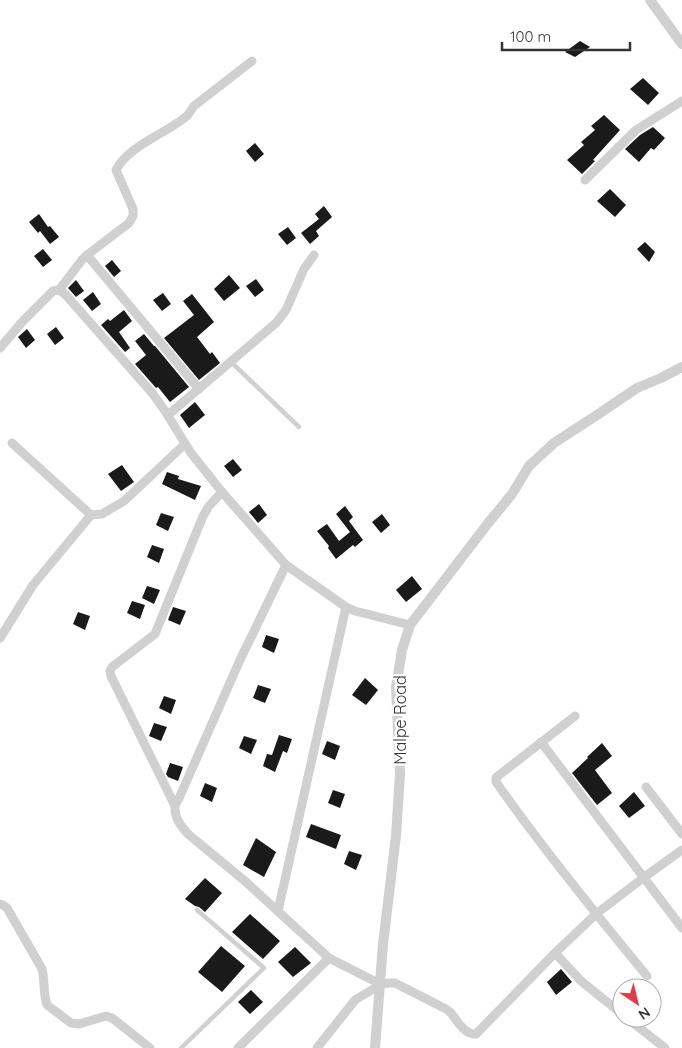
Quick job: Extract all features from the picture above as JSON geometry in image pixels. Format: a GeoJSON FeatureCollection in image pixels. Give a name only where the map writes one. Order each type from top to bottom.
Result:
{"type":"FeatureCollection","features":[{"type":"Feature","properties":{"kind":"street"},"geometry":{"type":"LineString","coordinates":[[650,0],[682,44]]}},
{"type":"Feature","properties":{"kind":"street"},"geometry":{"type":"LineString","coordinates":[[0,348],[23,321],[53,291],[58,290],[87,255],[129,223],[134,209],[116,170],[118,166],[137,148],[183,119],[196,104],[252,61]]}},
{"type":"Feature","properties":{"kind":"street"},"geometry":{"type":"LineString","coordinates":[[585,180],[636,130],[682,101]]}},
{"type":"Feature","properties":{"kind":"street"},"geometry":{"type":"LineString","coordinates":[[87,255],[199,389]]}},
{"type":"Feature","properties":{"kind":"street"},"geometry":{"type":"LineString","coordinates":[[168,415],[282,316],[304,269],[314,255]]}},
{"type":"Feature","properties":{"kind":"street"},"geometry":{"type":"LineString","coordinates":[[58,290],[65,294],[154,394],[185,444],[222,492],[286,565],[354,611],[410,625]]}},
{"type":"Feature","properties":{"kind":"street","name":"Malpe Road"},"geometry":{"type":"LineString","coordinates":[[375,1048],[383,944],[396,836],[400,774],[396,686],[402,650],[410,625],[512,494],[529,466],[554,443],[637,388],[682,367]]}},
{"type":"Feature","properties":{"kind":"street"},"geometry":{"type":"LineString","coordinates":[[12,443],[91,515]]}},
{"type":"Feature","properties":{"kind":"street"},"geometry":{"type":"LineString","coordinates":[[0,638],[34,585],[91,515],[102,514],[124,501],[185,444]]}},
{"type":"Feature","properties":{"kind":"street"},"geometry":{"type":"LineString","coordinates":[[222,492],[209,506],[203,516],[155,634],[112,667],[110,671],[111,676],[175,806],[176,817],[188,834],[246,882],[329,958],[380,984]]}},
{"type":"Feature","properties":{"kind":"street"},"geometry":{"type":"LineString","coordinates":[[175,806],[240,660],[286,565]]}},
{"type":"Feature","properties":{"kind":"street"},"geometry":{"type":"LineString","coordinates":[[278,912],[346,607]]}},
{"type":"Feature","properties":{"kind":"street"},"geometry":{"type":"LineString","coordinates":[[575,716],[498,776],[496,782],[596,914],[647,976]]}},
{"type":"Feature","properties":{"kind":"street"},"geometry":{"type":"LineString","coordinates":[[541,742],[682,928]]}},
{"type":"Feature","properties":{"kind":"street"},"geometry":{"type":"LineString","coordinates":[[646,787],[682,834]]}},
{"type":"Feature","properties":{"kind":"street"},"geometry":{"type":"LineString","coordinates":[[317,1048],[355,1000],[380,984],[390,983],[395,983],[446,1009],[467,1033],[476,1034],[555,952],[596,914],[682,850]]}},
{"type":"Feature","properties":{"kind":"street"},"geometry":{"type":"LineString","coordinates":[[0,904],[7,908],[42,970],[47,1005],[70,1023],[75,1024],[106,1016],[112,1018],[150,1048]]}},
{"type":"Feature","properties":{"kind":"street"},"geometry":{"type":"LineString","coordinates":[[555,952],[581,981],[612,1006]]}},
{"type":"Feature","properties":{"kind":"street"},"geometry":{"type":"LineString","coordinates":[[238,1048],[329,958]]}},
{"type":"Feature","properties":{"kind":"street"},"geometry":{"type":"LineString","coordinates":[[640,1028],[665,1048]]}},
{"type":"Feature","properties":{"kind":"lane"},"geometry":{"type":"LineString","coordinates":[[231,361],[299,427]]}},
{"type":"Feature","properties":{"kind":"lane"},"geometry":{"type":"LineString","coordinates":[[181,1048],[264,968],[197,910]]}},
{"type":"Feature","properties":{"kind":"building"},"geometry":{"type":"Polygon","coordinates":[[[580,41],[590,47],[575,57],[565,52],[580,41]]]}},
{"type":"Feature","properties":{"kind":"building"},"geometry":{"type":"Polygon","coordinates":[[[643,78],[659,93],[648,105],[630,89],[643,78]]]}},
{"type":"Feature","properties":{"kind":"building"},"geometry":{"type":"Polygon","coordinates":[[[604,115],[620,130],[582,174],[567,160],[584,145],[581,142],[595,130],[591,126],[604,115]]]}},
{"type":"Feature","properties":{"kind":"building"},"geometry":{"type":"Polygon","coordinates":[[[653,127],[665,138],[654,150],[651,148],[639,162],[625,149],[640,135],[653,127]]]}},
{"type":"Feature","properties":{"kind":"building"},"geometry":{"type":"Polygon","coordinates":[[[255,143],[264,154],[255,162],[246,151],[255,143]]]}},
{"type":"Feature","properties":{"kind":"building"},"geometry":{"type":"Polygon","coordinates":[[[610,189],[626,205],[615,217],[597,201],[610,189]]]}},
{"type":"Feature","properties":{"kind":"building"},"geometry":{"type":"Polygon","coordinates":[[[324,206],[332,217],[316,231],[319,236],[310,244],[301,233],[319,219],[315,214],[324,206]]]}},
{"type":"Feature","properties":{"kind":"building"},"geometry":{"type":"Polygon","coordinates":[[[39,214],[48,227],[50,226],[59,237],[50,244],[40,231],[38,233],[29,222],[39,214]]]}},
{"type":"Feature","properties":{"kind":"building"},"geometry":{"type":"Polygon","coordinates":[[[288,227],[296,238],[287,245],[278,234],[288,227]]]}},
{"type":"Feature","properties":{"kind":"building"},"geometry":{"type":"Polygon","coordinates":[[[645,242],[655,252],[649,262],[637,249],[645,242]]]}},
{"type":"Feature","properties":{"kind":"building"},"geometry":{"type":"Polygon","coordinates":[[[43,249],[52,260],[43,267],[34,256],[43,249]]]}},
{"type":"Feature","properties":{"kind":"building"},"geometry":{"type":"Polygon","coordinates":[[[112,260],[121,271],[114,277],[105,266],[112,260]]]}},
{"type":"Feature","properties":{"kind":"building"},"geometry":{"type":"Polygon","coordinates":[[[229,275],[240,288],[224,301],[214,289],[229,275]]]}},
{"type":"Feature","properties":{"kind":"building"},"geometry":{"type":"Polygon","coordinates":[[[256,279],[264,290],[255,297],[246,286],[256,279]]]}},
{"type":"Feature","properties":{"kind":"building"},"geometry":{"type":"Polygon","coordinates":[[[76,280],[84,291],[76,297],[68,288],[76,280]]]}},
{"type":"Feature","properties":{"kind":"building"},"geometry":{"type":"Polygon","coordinates":[[[93,292],[101,304],[92,311],[83,300],[93,292]]]}},
{"type":"Feature","properties":{"kind":"building"},"geometry":{"type":"Polygon","coordinates":[[[163,293],[171,304],[162,311],[153,300],[163,293]]]}},
{"type":"Feature","properties":{"kind":"building"},"geometry":{"type":"Polygon","coordinates":[[[192,294],[214,322],[197,337],[210,354],[212,352],[220,363],[199,380],[164,338],[194,315],[183,301],[192,294]]]}},
{"type":"Feature","properties":{"kind":"building"},"geometry":{"type":"Polygon","coordinates":[[[124,310],[132,321],[119,332],[130,348],[125,352],[101,325],[108,319],[110,321],[124,310]]]}},
{"type":"Feature","properties":{"kind":"building"},"geometry":{"type":"Polygon","coordinates":[[[56,327],[64,338],[55,345],[47,334],[56,327]]]}},
{"type":"Feature","properties":{"kind":"building"},"geometry":{"type":"Polygon","coordinates":[[[27,329],[35,340],[26,348],[18,337],[27,329]]]}},
{"type":"Feature","properties":{"kind":"building"},"geometry":{"type":"Polygon","coordinates":[[[144,334],[189,387],[170,402],[135,364],[146,355],[135,341],[144,334]]]}},
{"type":"Feature","properties":{"kind":"building"},"geometry":{"type":"Polygon","coordinates":[[[195,402],[205,415],[189,428],[180,415],[195,402]]]}},
{"type":"Feature","properties":{"kind":"building"},"geometry":{"type":"Polygon","coordinates":[[[233,459],[242,470],[233,477],[224,466],[233,459]]]}},
{"type":"Feature","properties":{"kind":"building"},"geometry":{"type":"Polygon","coordinates":[[[122,465],[134,482],[121,491],[108,474],[122,465]]]}},
{"type":"Feature","properties":{"kind":"building"},"geometry":{"type":"Polygon","coordinates":[[[167,472],[179,476],[178,479],[201,486],[195,500],[162,484],[167,472]]]}},
{"type":"Feature","properties":{"kind":"building"},"geometry":{"type":"Polygon","coordinates":[[[259,504],[267,515],[258,523],[249,512],[259,504]]]}},
{"type":"Feature","properties":{"kind":"building"},"geometry":{"type":"Polygon","coordinates":[[[345,506],[353,517],[349,521],[363,540],[355,547],[353,545],[336,559],[328,548],[329,546],[317,531],[327,524],[339,541],[350,532],[336,514],[345,506]]]}},
{"type":"Feature","properties":{"kind":"building"},"geometry":{"type":"Polygon","coordinates":[[[161,513],[174,517],[168,531],[156,525],[161,513]]]}},
{"type":"Feature","properties":{"kind":"building"},"geometry":{"type":"Polygon","coordinates":[[[382,514],[390,525],[381,533],[372,522],[382,514]]]}},
{"type":"Feature","properties":{"kind":"building"},"geometry":{"type":"Polygon","coordinates":[[[152,545],[164,549],[159,563],[147,557],[152,545]]]}},
{"type":"Feature","properties":{"kind":"building"},"geometry":{"type":"Polygon","coordinates":[[[412,576],[422,589],[406,602],[396,590],[412,576]]]}},
{"type":"Feature","properties":{"kind":"building"},"geometry":{"type":"Polygon","coordinates":[[[147,586],[160,590],[154,604],[142,598],[147,586]]]}},
{"type":"Feature","properties":{"kind":"building"},"geometry":{"type":"Polygon","coordinates":[[[132,601],[145,605],[140,619],[127,613],[132,601]]]}},
{"type":"Feature","properties":{"kind":"building"},"geometry":{"type":"Polygon","coordinates":[[[173,607],[186,611],[180,625],[168,620],[173,607]]]}},
{"type":"Feature","properties":{"kind":"building"},"geometry":{"type":"Polygon","coordinates":[[[78,612],[90,616],[85,630],[73,624],[78,612]]]}},
{"type":"Feature","properties":{"kind":"building"},"geometry":{"type":"Polygon","coordinates":[[[266,635],[279,639],[274,653],[262,647],[266,635]]]}},
{"type":"Feature","properties":{"kind":"building"},"geometry":{"type":"Polygon","coordinates":[[[365,678],[378,690],[366,705],[352,695],[365,678]]]}},
{"type":"Feature","properties":{"kind":"building"},"geometry":{"type":"Polygon","coordinates":[[[258,685],[271,689],[265,703],[253,698],[258,685]]]}},
{"type":"Feature","properties":{"kind":"building"},"geometry":{"type":"Polygon","coordinates":[[[164,696],[176,700],[171,714],[159,708],[164,696]]]}},
{"type":"Feature","properties":{"kind":"building"},"geometry":{"type":"Polygon","coordinates":[[[154,723],[167,727],[161,741],[149,736],[154,723]]]}},
{"type":"Feature","properties":{"kind":"building"},"geometry":{"type":"Polygon","coordinates":[[[279,735],[292,739],[287,753],[283,751],[275,772],[263,766],[267,754],[272,755],[279,735]]]}},
{"type":"Feature","properties":{"kind":"building"},"geometry":{"type":"Polygon","coordinates":[[[244,736],[257,740],[251,754],[239,748],[244,736]]]}},
{"type":"Feature","properties":{"kind":"building"},"geometry":{"type":"Polygon","coordinates":[[[327,741],[340,746],[335,760],[322,754],[327,741]]]}},
{"type":"Feature","properties":{"kind":"building"},"geometry":{"type":"Polygon","coordinates":[[[602,743],[612,756],[595,770],[612,793],[597,805],[572,773],[602,743]]]}},
{"type":"Feature","properties":{"kind":"building"},"geometry":{"type":"Polygon","coordinates":[[[170,763],[183,767],[178,781],[168,777],[166,774],[170,763]]]}},
{"type":"Feature","properties":{"kind":"building"},"geometry":{"type":"Polygon","coordinates":[[[205,783],[217,788],[212,802],[200,796],[205,783]]]}},
{"type":"Feature","properties":{"kind":"building"},"geometry":{"type":"Polygon","coordinates":[[[333,790],[345,794],[340,808],[328,803],[333,790]]]}},
{"type":"Feature","properties":{"kind":"building"},"geometry":{"type":"Polygon","coordinates":[[[634,792],[645,806],[629,818],[619,806],[634,792]]]}},
{"type":"Feature","properties":{"kind":"building"},"geometry":{"type":"Polygon","coordinates":[[[311,824],[341,835],[336,849],[306,837],[311,824]]]}},
{"type":"Feature","properties":{"kind":"building"},"geometry":{"type":"Polygon","coordinates":[[[256,838],[276,852],[264,877],[243,865],[256,838]]]}},
{"type":"Feature","properties":{"kind":"building"},"geometry":{"type":"Polygon","coordinates":[[[349,851],[362,855],[356,870],[344,864],[349,851]]]}},
{"type":"Feature","properties":{"kind":"building"},"geometry":{"type":"Polygon","coordinates":[[[205,878],[222,893],[205,912],[185,899],[205,878]]]}},
{"type":"Feature","properties":{"kind":"building"},"geometry":{"type":"Polygon","coordinates":[[[250,914],[280,941],[263,959],[232,932],[250,914]]]}},
{"type":"Feature","properties":{"kind":"building"},"geometry":{"type":"Polygon","coordinates":[[[221,946],[245,966],[222,992],[198,972],[221,946]]]}},
{"type":"Feature","properties":{"kind":"building"},"geometry":{"type":"Polygon","coordinates":[[[295,947],[311,963],[293,977],[278,962],[295,947]]]}},
{"type":"Feature","properties":{"kind":"building"},"geometry":{"type":"Polygon","coordinates":[[[561,969],[572,982],[556,995],[547,982],[561,969]]]}},
{"type":"Feature","properties":{"kind":"building"},"geometry":{"type":"Polygon","coordinates":[[[251,990],[263,1002],[250,1014],[238,1002],[251,990]]]}}]}
